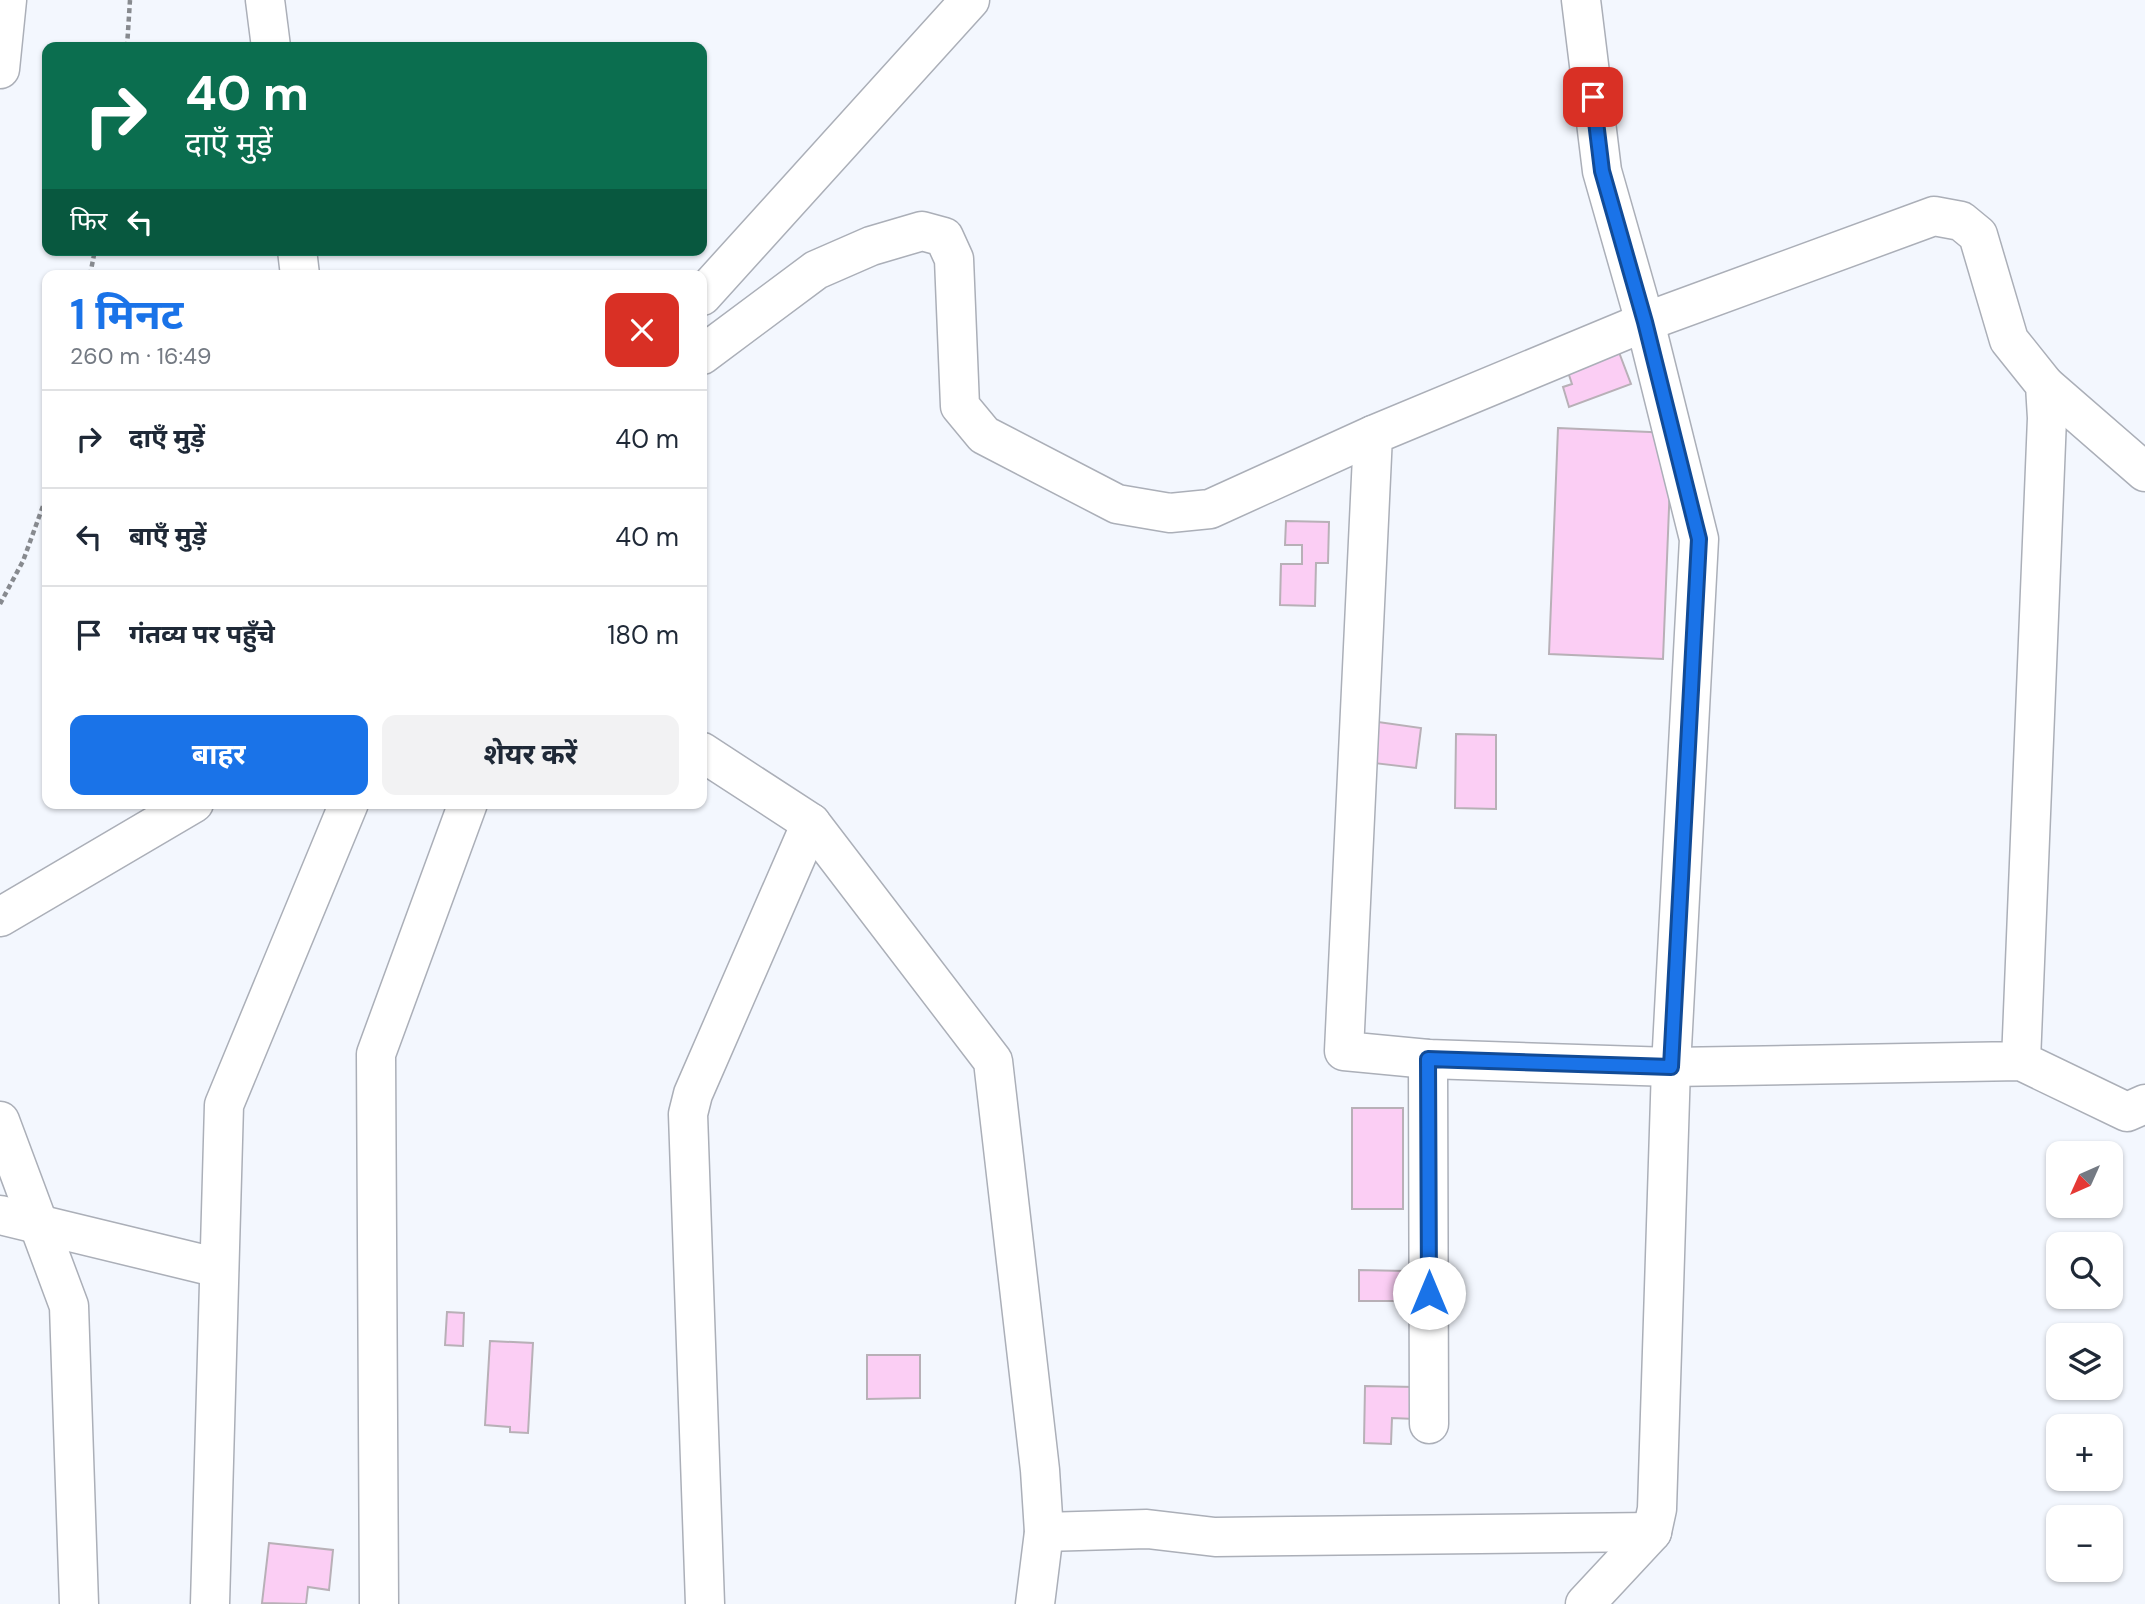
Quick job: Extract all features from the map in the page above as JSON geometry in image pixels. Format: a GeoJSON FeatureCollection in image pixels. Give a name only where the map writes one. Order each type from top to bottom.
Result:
{"type":"FeatureCollection","features":[{"type":"Feature","properties":{"kind":"street"},"geometry":{"type":"LineString","coordinates":[[0,69],[6,0]]}},
{"type":"Feature","properties":{"kind":"street"},"geometry":{"type":"LineString","coordinates":[[265,0],[270,42]]}},
{"type":"Feature","properties":{"kind":"street"},"geometry":{"type":"LineString","coordinates":[[707,290],[970,0]]}},
{"type":"Feature","properties":{"kind":"street"},"geometry":{"type":"LineString","coordinates":[[1581,0],[1602,171],[1645,322],[1699,539],[1671,1067],[1657,1509],[1653,1532],[1585,1604]]}},
{"type":"Feature","properties":{"kind":"street"},"geometry":{"type":"LineString","coordinates":[[707,351],[816,270],[871,246],[922,231],[944,237],[954,259],[960,406],[984,435],[1117,503],[1170,513],[1210,509],[1373,435],[1645,322],[1934,216],[1961,221],[1978,235],[2009,340],[2045,385],[2145,472]]}},
{"type":"Feature","properties":{"kind":"street"},"geometry":{"type":"LineString","coordinates":[[2021,1061],[2047,418],[2045,385]]}},
{"type":"Feature","properties":{"kind":"street"},"geometry":{"type":"LineString","coordinates":[[1373,435],[1344,1051],[1428,1059],[1671,1067],[2021,1061],[2127,1112],[2145,1104]]}},
{"type":"Feature","properties":{"kind":"street"},"geometry":{"type":"LineString","coordinates":[[707,755],[811,823],[993,1061],[1044,1532],[1035,1604]]}},
{"type":"Feature","properties":{"kind":"street"},"geometry":{"type":"LineString","coordinates":[[0,917],[184,809]]}},
{"type":"Feature","properties":{"kind":"street"},"geometry":{"type":"LineString","coordinates":[[210,1604],[224,1105],[347,809]]}},
{"type":"Feature","properties":{"kind":"street"},"geometry":{"type":"LineString","coordinates":[[379,1604],[376,1054],[466,809]]}},
{"type":"Feature","properties":{"kind":"street"},"geometry":{"type":"LineString","coordinates":[[705,1604],[688,1114],[693,1094],[811,823]]}},
{"type":"Feature","properties":{"kind":"street"},"geometry":{"type":"LineString","coordinates":[[1428,1059],[1429,1424]]}},
{"type":"Feature","properties":{"kind":"street"},"geometry":{"type":"LineString","coordinates":[[0,1121],[69,1306],[79,1604]]}},
{"type":"Feature","properties":{"kind":"street"},"geometry":{"type":"LineString","coordinates":[[0,1215],[40,1227],[219,1268]]}},
{"type":"Feature","properties":{"kind":"street"},"geometry":{"type":"LineString","coordinates":[[1044,1532],[1147,1529],[1215,1537],[1653,1532]]}},
{"type":"Feature","properties":{"kind":"path"},"geometry":{"type":"LineString","coordinates":[[127,42],[130,0]]}},
{"type":"Feature","properties":{"kind":"path"},"geometry":{"type":"LineString","coordinates":[[0,604],[23,561],[42,509]]}},
{"type":"Feature","properties":{"kind":"building"},"geometry":{"type":"Polygon","coordinates":[[[1617,347],[1631,384],[1569,407],[1563,387],[1572,384],[1566,366],[1617,347]]]}},
{"type":"Feature","properties":{"kind":"building"},"geometry":{"type":"Polygon","coordinates":[[[1558,428],[1672,433],[1663,659],[1549,654],[1558,428]]]}},
{"type":"Feature","properties":{"kind":"building"},"geometry":{"type":"Polygon","coordinates":[[[1286,521],[1329,522],[1328,563],[1316,563],[1315,606],[1280,605],[1281,564],[1302,564],[1302,545],[1285,545],[1286,521]]]}},
{"type":"Feature","properties":{"kind":"building"},"geometry":{"type":"Polygon","coordinates":[[[1371,721],[1421,728],[1416,768],[1365,762],[1371,721]]]}},
{"type":"Feature","properties":{"kind":"building"},"geometry":{"type":"Polygon","coordinates":[[[1456,734],[1496,735],[1496,809],[1455,808],[1456,734]]]}},
{"type":"Feature","properties":{"kind":"building"},"geometry":{"type":"Polygon","coordinates":[[[1352,1108],[1403,1108],[1403,1209],[1352,1209],[1352,1108]]]}},
{"type":"Feature","properties":{"kind":"building"},"geometry":{"type":"Polygon","coordinates":[[[1359,1270],[1405,1271],[1405,1301],[1359,1301],[1359,1270]]]}},
{"type":"Feature","properties":{"kind":"building"},"geometry":{"type":"Polygon","coordinates":[[[447,1312],[464,1313],[463,1346],[445,1345],[447,1312]]]}},
{"type":"Feature","properties":{"kind":"building"},"geometry":{"type":"Polygon","coordinates":[[[490,1341],[533,1343],[528,1433],[510,1432],[510,1427],[485,1425],[490,1341]]]}},
{"type":"Feature","properties":{"kind":"building"},"geometry":{"type":"Polygon","coordinates":[[[867,1355],[920,1355],[920,1398],[867,1399],[867,1355]]]}},
{"type":"Feature","properties":{"kind":"building"},"geometry":{"type":"Polygon","coordinates":[[[1365,1386],[1415,1387],[1415,1419],[1392,1418],[1391,1444],[1364,1443],[1365,1386]]]}},
{"type":"Feature","properties":{"kind":"building"},"geometry":{"type":"Polygon","coordinates":[[[269,1543],[333,1550],[329,1590],[308,1587],[306,1604],[262,1603],[269,1543]]]}},
{"type":"Feature","properties":{"kind":"route"},"geometry":{"type":"LineString","coordinates":[[1429,1293],[1428,1059],[1671,1067],[1699,539],[1645,322],[1602,171],[1593,97]]}}]}
